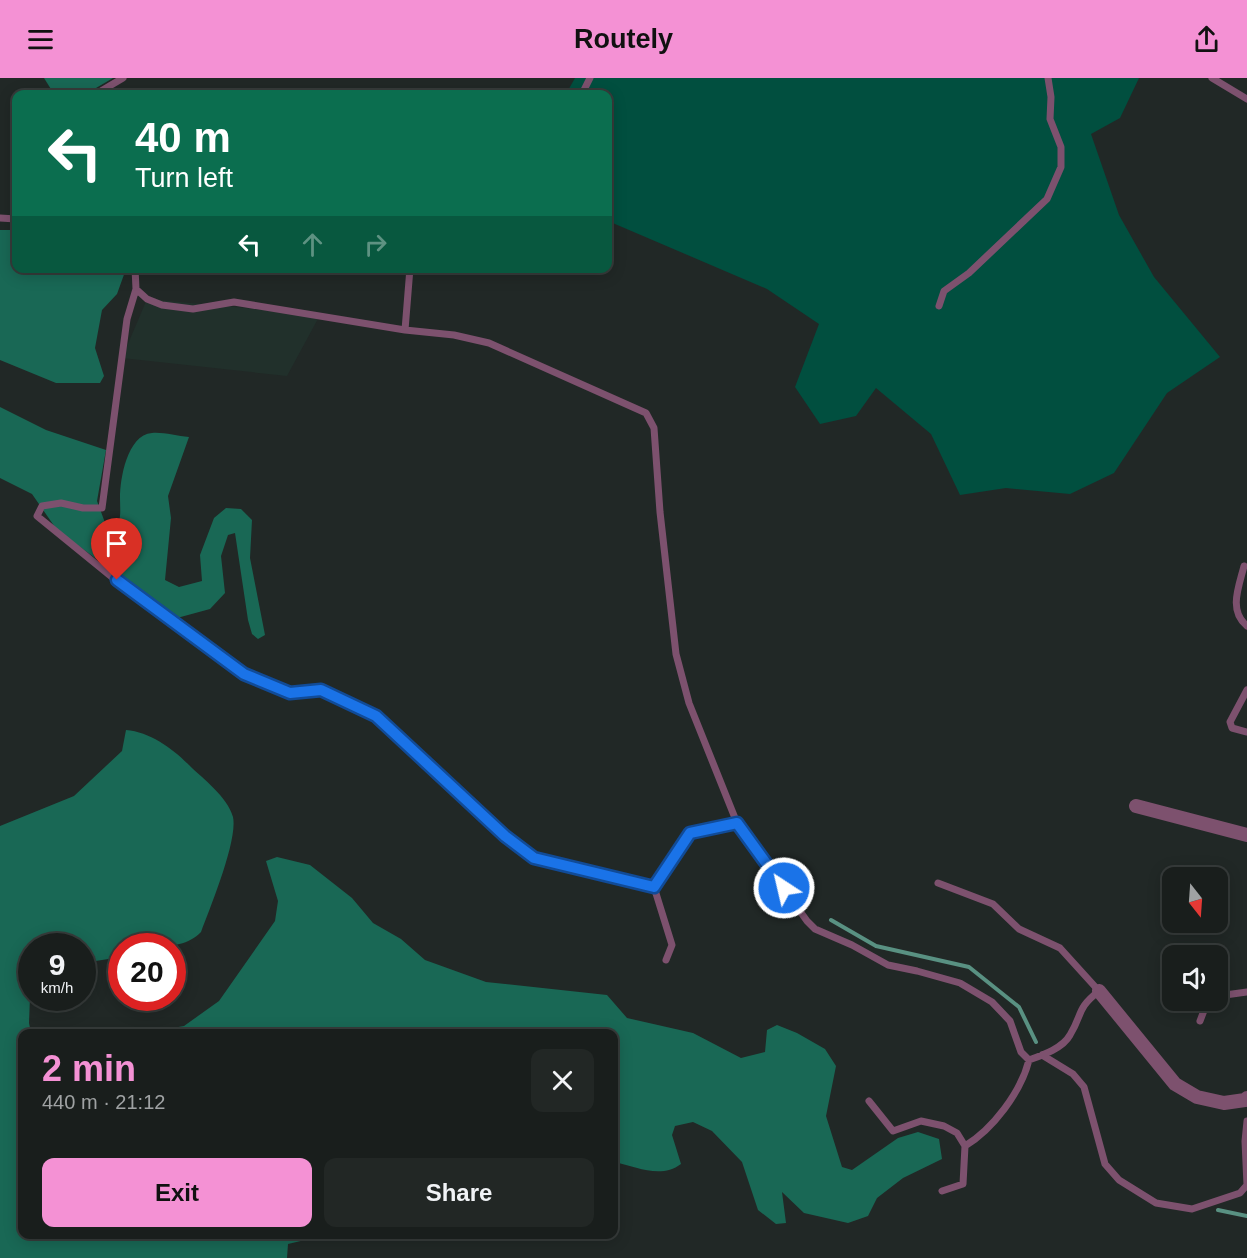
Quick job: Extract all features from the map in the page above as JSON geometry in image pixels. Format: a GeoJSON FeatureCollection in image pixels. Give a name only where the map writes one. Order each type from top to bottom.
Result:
{"type":"FeatureCollection","features":[{"type":"Feature","properties":{"kind":"street"},"geometry":{"type":"LineString","coordinates":[[1136,806],[1247,835]]}},
{"type":"Feature","properties":{"kind":"street"},"geometry":{"type":"LineString","coordinates":[[1099,991],[1175,1084],[1197,1096],[1224,1103],[1246,1102]]}},
{"type":"Feature","properties":{"kind":"lane"},"geometry":{"type":"LineString","coordinates":[[103,90],[123,78]]}},
{"type":"Feature","properties":{"kind":"lane"},"geometry":{"type":"LineString","coordinates":[[939,306],[944,291],[969,273],[1047,199],[1061,167],[1061,147],[1050,119],[1051,98],[1048,78]]}},
{"type":"Feature","properties":{"kind":"lane"},"geometry":{"type":"LineString","coordinates":[[1212,78],[1247,99]]}},
{"type":"Feature","properties":{"kind":"lane"},"geometry":{"type":"LineString","coordinates":[[135,273],[136,289],[127,319],[102,508],[83,508],[61,502],[42,506],[37,516],[134,594],[244,674],[290,693],[321,690],[376,716],[505,836],[534,858],[654,887]]}},
{"type":"Feature","properties":{"kind":"lane"},"geometry":{"type":"LineString","coordinates":[[405,330],[410,273]]}},
{"type":"Feature","properties":{"kind":"lane"},"geometry":{"type":"LineString","coordinates":[[136,289],[147,299],[162,305],[193,309],[234,302],[405,330],[454,335],[489,343],[646,413],[654,428],[660,512],[676,654],[689,703],[737,823],[815,929],[852,945],[888,965],[960,983],[992,1002],[1010,1021],[1021,1052],[1029,1060]]}},
{"type":"Feature","properties":{"kind":"lane"},"geometry":{"type":"LineString","coordinates":[[1244,566],[1235,606],[1241,621],[1247,626]]}},
{"type":"Feature","properties":{"kind":"lane"},"geometry":{"type":"LineString","coordinates":[[1247,690],[1230,722],[1232,728],[1247,732]]}},
{"type":"Feature","properties":{"kind":"lane"},"geometry":{"type":"LineString","coordinates":[[654,887],[690,833],[737,823]]}},
{"type":"Feature","properties":{"kind":"lane"},"geometry":{"type":"LineString","coordinates":[[938,883],[993,904],[1019,929],[1059,948],[1099,991],[1082,1006],[1070,1036],[1062,1044],[1029,1060]]}},
{"type":"Feature","properties":{"kind":"lane"},"geometry":{"type":"LineString","coordinates":[[654,887],[672,945],[666,960]]}},
{"type":"Feature","properties":{"kind":"lane"},"geometry":{"type":"LineString","coordinates":[[1228,995],[1247,992]]}},
{"type":"Feature","properties":{"kind":"lane"},"geometry":{"type":"LineString","coordinates":[[1200,1021],[1204,1011]]}},
{"type":"Feature","properties":{"kind":"lane"},"geometry":{"type":"LineString","coordinates":[[1042,1055],[1073,1074],[1084,1087],[1104,1164],[1119,1180],[1156,1203],[1192,1209],[1240,1193],[1247,1185],[1245,1141],[1247,1121]]}},
{"type":"Feature","properties":{"kind":"lane"},"geometry":{"type":"LineString","coordinates":[[965,1146],[989,1129],[1025,1077],[1029,1060]]}},
{"type":"Feature","properties":{"kind":"lane"},"geometry":{"type":"LineString","coordinates":[[869,1101],[894,1131],[921,1121],[944,1126],[957,1133],[965,1146],[963,1184],[942,1191]]}},
{"type":"Feature","properties":{"kind":"shaded area"},"geometry":{"type":"Polygon","coordinates":[[[147,299],[320,315],[287,376],[122,358],[147,299]]]}},
{"type":"Feature","properties":{"kind":"green space"},"geometry":{"type":"Polygon","coordinates":[[[44,78],[113,78],[94,90],[52,90],[44,78]]]}},
{"type":"Feature","properties":{"kind":"green space"},"geometry":{"type":"Polygon","coordinates":[[[575,78],[1139,78],[1120,118],[1091,134],[1119,215],[1154,277],[1220,357],[1167,393],[1114,473],[1070,494],[1006,488],[960,495],[931,434],[876,388],[856,416],[820,424],[795,387],[819,324],[767,289],[612,223],[612,90],[568,90],[575,78]]]}},
{"type":"Feature","properties":{"kind":"green space"},"geometry":{"type":"Polygon","coordinates":[[[0,230],[12,230],[12,273],[125,273],[117,294],[102,310],[95,348],[104,376],[100,383],[56,383],[0,360],[0,230]]]}},
{"type":"Feature","properties":{"kind":"green space"},"geometry":{"type":"Polygon","coordinates":[[[0,407],[46,430],[106,450],[97,501],[107,528],[115,529],[119,522],[120,490],[124,470],[136,441],[152,433],[189,437],[168,496],[171,518],[165,580],[179,587],[202,581],[200,555],[214,518],[226,508],[241,509],[252,520],[250,558],[265,635],[258,639],[252,634],[235,533],[228,535],[221,556],[225,593],[210,609],[177,618],[57,530],[32,494],[0,478],[0,407]]]}},
{"type":"Feature","properties":{"kind":"green space"},"geometry":{"type":"Polygon","coordinates":[[[126,730],[135,731],[152,737],[168,747],[214,788],[230,809],[233,828],[222,874],[201,932],[186,942],[186,933],[108,933],[108,959],[96,961],[96,933],[18,933],[18,1011],[29,1011],[30,1029],[18,1029],[18,1239],[309,1239],[288,1244],[287,1258],[0,1258],[0,826],[74,796],[122,751],[126,730]]]}},
{"type":"Feature","properties":{"kind":"green space"},"geometry":{"type":"Polygon","coordinates":[[[277,857],[310,865],[352,898],[373,923],[401,939],[425,960],[486,982],[607,995],[627,1018],[693,1033],[741,1058],[765,1052],[767,1030],[777,1025],[797,1033],[825,1049],[836,1066],[826,1116],[842,1167],[852,1170],[898,1138],[918,1132],[939,1139],[942,1159],[903,1178],[877,1198],[868,1216],[848,1223],[804,1213],[782,1192],[786,1223],[776,1224],[758,1210],[742,1162],[712,1131],[693,1122],[675,1126],[672,1135],[681,1164],[665,1171],[657,1171],[618,1163],[618,1029],[167,1029],[184,1026],[219,1001],[275,921],[278,901],[266,861],[277,857]]]}},
{"type":"Feature","properties":{"kind":"waterway"},"geometry":{"type":"LineString","coordinates":[[831,920],[876,946],[969,967],[1019,1007],[1036,1042]]}},
{"type":"Feature","properties":{"kind":"waterway"},"geometry":{"type":"LineString","coordinates":[[1218,1210],[1247,1216]]}},
{"type":"Feature","properties":{"kind":"route"},"geometry":{"type":"LineString","coordinates":[[117,580],[244,674],[290,693],[321,690],[376,716],[505,836],[534,858],[654,887],[690,833],[737,823],[784,888]]}}]}
